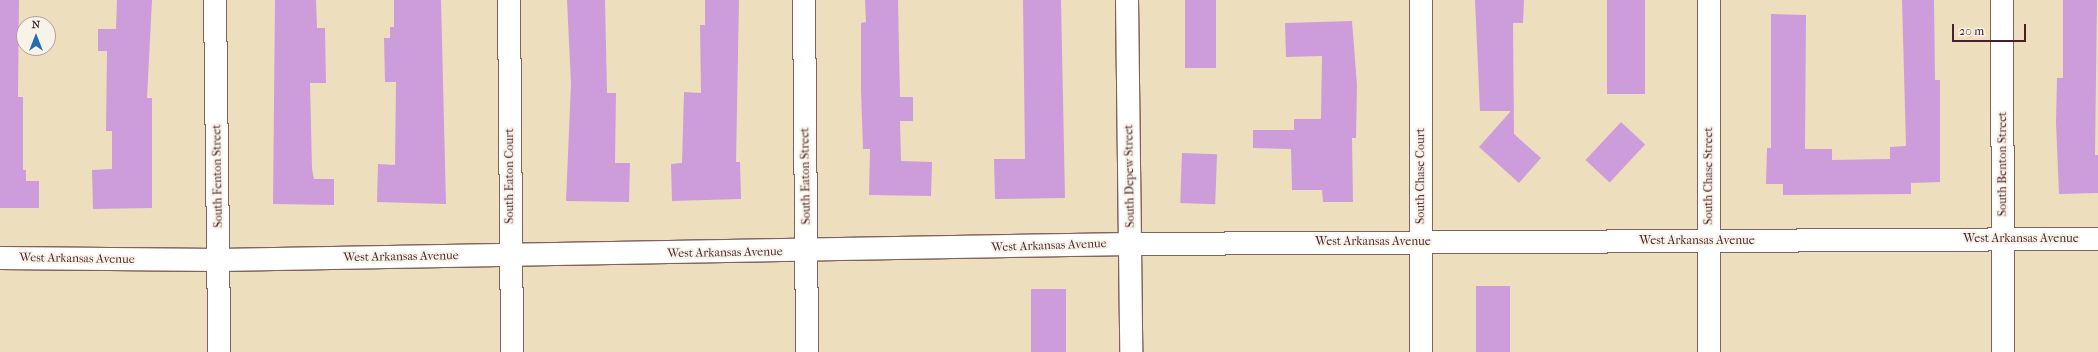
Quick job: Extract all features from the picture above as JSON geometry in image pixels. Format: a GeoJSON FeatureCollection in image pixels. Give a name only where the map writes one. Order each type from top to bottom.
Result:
{"type":"FeatureCollection","features":[{"type":"Feature","properties":{"kind":"street","name":"South Fenton Street"},"geometry":{"type":"LineString","coordinates":[[215,0],[219,352]]}},
{"type":"Feature","properties":{"kind":"street","name":"South Eaton Court"},"geometry":{"type":"LineString","coordinates":[[509,0],[512,352]]}},
{"type":"Feature","properties":{"kind":"street","name":"South Eaton Street"},"geometry":{"type":"LineString","coordinates":[[804,0],[807,352]]}},
{"type":"Feature","properties":{"kind":"street","name":"South Depew Street"},"geometry":{"type":"LineString","coordinates":[[1127,0],[1131,244],[1131,352]]}},
{"type":"Feature","properties":{"kind":"street","name":"South Chase Court"},"geometry":{"type":"LineString","coordinates":[[1421,0],[1421,352]]}},
{"type":"Feature","properties":{"kind":"street","name":"South Chase Street"},"geometry":{"type":"LineString","coordinates":[[1708,0],[1709,352]]}},
{"type":"Feature","properties":{"kind":"street","name":"South Benton Street"},"geometry":{"type":"LineString","coordinates":[[2002,0],[2003,352]]}},
{"type":"Feature","properties":{"kind":"street","name":"West Arkansas Avenue"},"geometry":{"type":"LineString","coordinates":[[0,258],[219,260],[511,255],[807,253],[1131,244],[2098,239]]}},
{"type":"Feature","properties":{"kind":"building"},"geometry":{"type":"Polygon","coordinates":[[[0,0],[19,0],[19,16],[16,16],[16,56],[18,56],[18,97],[23,97],[23,170],[26,170],[26,181],[39,181],[39,208],[0,208],[0,0]]]}},
{"type":"Feature","properties":{"kind":"building"},"geometry":{"type":"Polygon","coordinates":[[[117,0],[152,0],[147,98],[152,98],[152,208],[93,209],[92,170],[112,169],[112,131],[106,131],[107,51],[98,51],[98,29],[116,29],[117,0]]]}},
{"type":"Feature","properties":{"kind":"building"},"geometry":{"type":"Polygon","coordinates":[[[275,0],[316,0],[317,28],[325,28],[326,83],[310,83],[312,169],[314,179],[334,179],[334,205],[273,204],[275,0]]]}},
{"type":"Feature","properties":{"kind":"building"},"geometry":{"type":"Polygon","coordinates":[[[394,0],[441,0],[446,204],[377,202],[378,164],[395,165],[396,82],[385,82],[384,38],[390,38],[390,27],[394,27],[394,0]]]}},
{"type":"Feature","properties":{"kind":"building"},"geometry":{"type":"Polygon","coordinates":[[[567,0],[605,0],[607,93],[616,93],[615,163],[630,163],[629,202],[566,201],[571,84],[567,0]]]}},
{"type":"Feature","properties":{"kind":"building"},"geometry":{"type":"Polygon","coordinates":[[[705,0],[739,0],[736,162],[740,162],[741,199],[672,201],[671,164],[682,163],[684,92],[701,93],[700,25],[705,25],[705,0]]]}},
{"type":"Feature","properties":{"kind":"building"},"geometry":{"type":"Polygon","coordinates":[[[865,0],[898,0],[900,97],[913,97],[913,121],[900,121],[901,161],[932,162],[931,196],[869,195],[870,149],[863,149],[861,90],[861,23],[866,22],[865,0]]]}},
{"type":"Feature","properties":{"kind":"building"},"geometry":{"type":"Polygon","coordinates":[[[1023,0],[1061,0],[1065,198],[995,199],[994,159],[1025,159],[1023,0]]]}},
{"type":"Feature","properties":{"kind":"building"},"geometry":{"type":"Polygon","coordinates":[[[1185,0],[1216,0],[1216,68],[1185,68],[1185,0]]]}},
{"type":"Feature","properties":{"kind":"building"},"geometry":{"type":"Polygon","coordinates":[[[1475,0],[1524,0],[1523,23],[1513,23],[1514,134],[1541,158],[1519,183],[1479,147],[1511,111],[1480,111],[1475,0]]]}},
{"type":"Feature","properties":{"kind":"building"},"geometry":{"type":"Polygon","coordinates":[[[1607,0],[1645,0],[1645,94],[1607,94],[1607,0]]]}},
{"type":"Feature","properties":{"kind":"building"},"geometry":{"type":"Polygon","coordinates":[[[1902,0],[1934,0],[1935,80],[1940,80],[1940,182],[1911,183],[1911,194],[1783,195],[1783,184],[1766,184],[1767,148],[1771,148],[1771,14],[1806,15],[1805,149],[1832,149],[1832,160],[1890,159],[1890,147],[1906,146],[1902,0]]]}},
{"type":"Feature","properties":{"kind":"building"},"geometry":{"type":"Polygon","coordinates":[[[2063,0],[2097,0],[2095,155],[2098,155],[2098,193],[2059,194],[2056,123],[2057,78],[2063,78],[2063,0]]]}},
{"type":"Feature","properties":{"kind":"building"},"geometry":{"type":"Polygon","coordinates":[[[1352,21],[1357,85],[1356,138],[1352,138],[1353,202],[1323,202],[1322,190],[1292,190],[1291,149],[1253,148],[1253,130],[1294,130],[1294,119],[1321,119],[1322,56],[1286,57],[1285,23],[1352,21]]]}},
{"type":"Feature","properties":{"kind":"building"},"geometry":{"type":"Polygon","coordinates":[[[1621,122],[1645,145],[1610,183],[1586,160],[1621,122]]]}},
{"type":"Feature","properties":{"kind":"building"},"geometry":{"type":"Polygon","coordinates":[[[1182,153],[1217,154],[1215,204],[1180,203],[1182,153]]]}},
{"type":"Feature","properties":{"kind":"building"},"geometry":{"type":"Polygon","coordinates":[[[1476,286],[1510,286],[1510,352],[1476,352],[1476,286]]]}},
{"type":"Feature","properties":{"kind":"building"},"geometry":{"type":"Polygon","coordinates":[[[1031,289],[1066,289],[1066,352],[1031,352],[1031,289]]]}}]}
